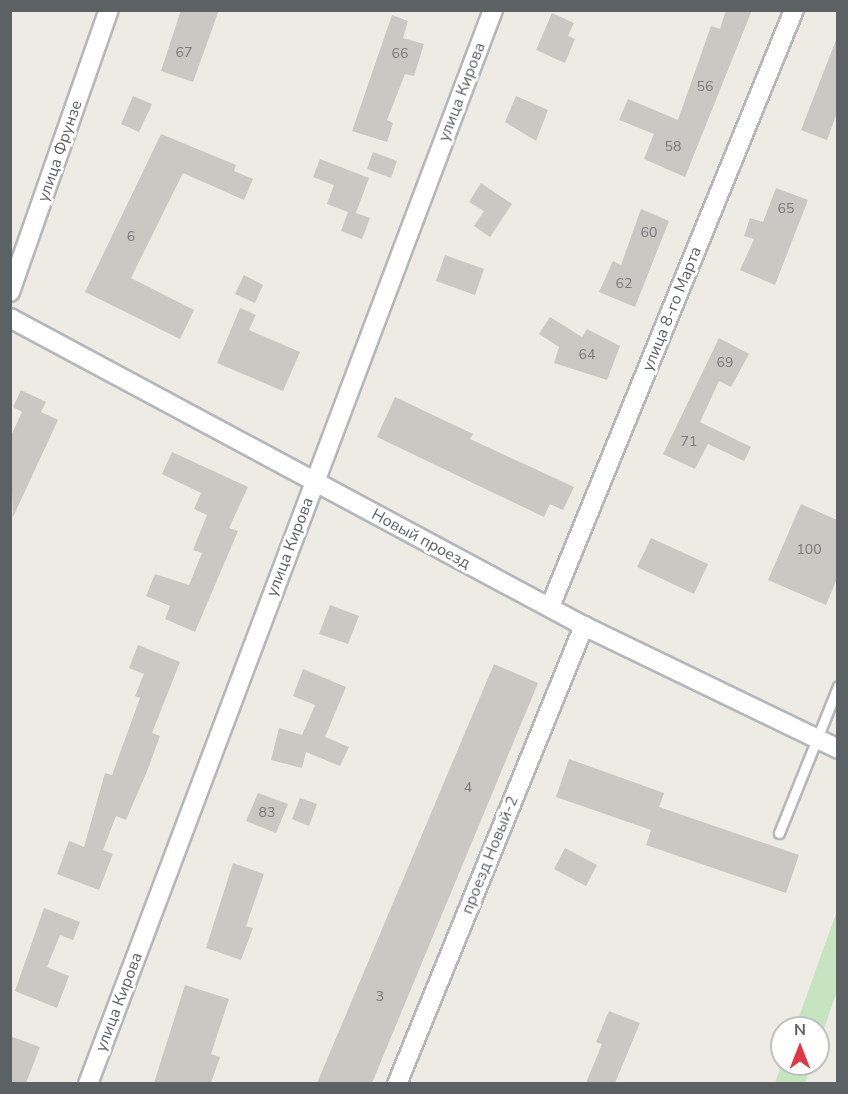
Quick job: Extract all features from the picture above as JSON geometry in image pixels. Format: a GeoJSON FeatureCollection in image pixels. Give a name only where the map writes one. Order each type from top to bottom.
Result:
{"type":"FeatureCollection","features":[{"type":"Feature","properties":{"kind":"street","name":"улица Фрунзе"},"geometry":{"type":"LineString","coordinates":[[10,292],[109,10]]}},
{"type":"Feature","properties":{"kind":"street","name":"улица Кирова"},"geometry":{"type":"LineString","coordinates":[[88,1083],[494,10]]}},
{"type":"Feature","properties":{"kind":"street","name":"улица 8-го Марта"},"geometry":{"type":"LineString","coordinates":[[550,607],[794,10]]}},
{"type":"Feature","properties":{"kind":"street","name":"Новый проезд"},"geometry":{"type":"LineString","coordinates":[[10,318],[584,626],[837,749]]}},
{"type":"Feature","properties":{"kind":"street","name":"проезд Новый-2"},"geometry":{"type":"LineString","coordinates":[[397,1083],[584,626]]}},
{"type":"Feature","properties":{"kind":"lane"},"geometry":{"type":"LineString","coordinates":[[779,833],[819,740],[837,686]]}},
{"type":"Feature","properties":{"kind":"green space"},"geometry":{"type":"Polygon","coordinates":[[[837,911],[837,991],[828,1016],[799,1016],[837,911]]]}},
{"type":"Feature","properties":{"kind":"green space"},"geometry":{"type":"Polygon","coordinates":[[[777,1076],[808,1076],[805,1083],[775,1083],[777,1076]]]}},
{"type":"Feature","properties":{"kind":"building"},"geometry":{"type":"Polygon","coordinates":[[[181,10],[219,10],[193,82],[161,71],[181,10]]]}},
{"type":"Feature","properties":{"kind":"building"},"geometry":{"type":"Polygon","coordinates":[[[726,10],[752,10],[685,177],[644,159],[654,134],[619,120],[628,99],[678,120],[711,26],[720,29],[726,10]]]}},
{"type":"Feature","properties":{"kind":"building"},"geometry":{"type":"Polygon","coordinates":[[[552,13],[574,23],[568,36],[575,39],[565,63],[536,50],[552,13]]]}},
{"type":"Feature","properties":{"kind":"building"},"geometry":{"type":"Polygon","coordinates":[[[392,15],[408,21],[403,38],[424,44],[414,76],[405,74],[387,120],[393,123],[387,142],[352,131],[392,15]]]}},
{"type":"Feature","properties":{"kind":"building"},"geometry":{"type":"Polygon","coordinates":[[[836,40],[837,113],[827,140],[801,130],[836,40]]]}},
{"type":"Feature","properties":{"kind":"building"},"geometry":{"type":"Polygon","coordinates":[[[133,96],[152,104],[139,132],[121,124],[133,96]]]}},
{"type":"Feature","properties":{"kind":"building"},"geometry":{"type":"Polygon","coordinates":[[[516,96],[548,110],[536,141],[505,122],[516,96]]]}},
{"type":"Feature","properties":{"kind":"building"},"geometry":{"type":"Polygon","coordinates":[[[161,134],[236,165],[234,171],[253,179],[244,200],[183,173],[131,278],[194,310],[180,339],[85,292],[161,134]]]}},
{"type":"Feature","properties":{"kind":"building"},"geometry":{"type":"Polygon","coordinates":[[[373,152],[397,161],[391,178],[367,169],[373,152]]]}},
{"type":"Feature","properties":{"kind":"building"},"geometry":{"type":"Polygon","coordinates":[[[320,159],[369,178],[356,213],[370,218],[362,239],[341,231],[348,212],[327,204],[334,185],[313,177],[320,159]]]}},
{"type":"Feature","properties":{"kind":"building"},"geometry":{"type":"Polygon","coordinates":[[[481,183],[512,204],[490,237],[474,226],[484,211],[469,202],[481,183]]]}},
{"type":"Feature","properties":{"kind":"building"},"geometry":{"type":"Polygon","coordinates":[[[776,188],[808,200],[775,285],[740,270],[754,239],[744,236],[750,218],[763,222],[776,188]]]}},
{"type":"Feature","properties":{"kind":"building"},"geometry":{"type":"Polygon","coordinates":[[[641,209],[669,221],[635,307],[599,292],[613,261],[621,265],[641,209]]]}},
{"type":"Feature","properties":{"kind":"building"},"geometry":{"type":"Polygon","coordinates":[[[445,255],[484,269],[475,295],[436,281],[445,255]]]}},
{"type":"Feature","properties":{"kind":"building"},"geometry":{"type":"Polygon","coordinates":[[[244,275],[263,285],[255,303],[235,294],[244,275]]]}},
{"type":"Feature","properties":{"kind":"building"},"geometry":{"type":"Polygon","coordinates":[[[240,308],[256,315],[249,330],[300,352],[283,391],[217,363],[240,308]]]}},
{"type":"Feature","properties":{"kind":"building"},"geometry":{"type":"Polygon","coordinates":[[[550,317],[582,337],[587,329],[620,346],[607,380],[554,363],[559,347],[539,334],[550,317]]]}},
{"type":"Feature","properties":{"kind":"building"},"geometry":{"type":"Polygon","coordinates":[[[719,338],[749,354],[731,387],[719,381],[700,422],[751,447],[744,461],[708,444],[695,469],[663,454],[719,338]]]}},
{"type":"Feature","properties":{"kind":"building"},"geometry":{"type":"Polygon","coordinates":[[[21,390],[46,402],[41,412],[58,420],[13,517],[10,438],[22,412],[13,407],[21,390]]]}},
{"type":"Feature","properties":{"kind":"building"},"geometry":{"type":"Polygon","coordinates":[[[395,397],[473,434],[470,439],[574,487],[563,510],[550,504],[544,517],[377,437],[395,397]]]}},
{"type":"Feature","properties":{"kind":"building"},"geometry":{"type":"Polygon","coordinates":[[[172,452],[248,487],[229,528],[238,531],[195,632],[165,619],[170,606],[146,596],[155,574],[189,585],[202,553],[193,550],[207,515],[194,509],[201,493],[162,474],[172,452]]]}},
{"type":"Feature","properties":{"kind":"building"},"geometry":{"type":"Polygon","coordinates":[[[801,504],[837,520],[837,579],[826,605],[768,580],[801,504]]]}},
{"type":"Feature","properties":{"kind":"building"},"geometry":{"type":"Polygon","coordinates":[[[651,538],[708,564],[694,594],[637,567],[651,538]]]}},
{"type":"Feature","properties":{"kind":"building"},"geometry":{"type":"Polygon","coordinates":[[[330,605],[359,616],[348,644],[319,634],[330,605]]]}},
{"type":"Feature","properties":{"kind":"building"},"geometry":{"type":"Polygon","coordinates":[[[138,645],[180,662],[152,733],[160,736],[148,769],[126,820],[116,816],[103,850],[113,854],[99,890],[57,874],[69,841],[84,847],[105,773],[112,775],[140,698],[135,696],[144,674],[129,668],[138,645]]]}},
{"type":"Feature","properties":{"kind":"building"},"geometry":{"type":"Polygon","coordinates":[[[494,664],[538,683],[372,1083],[317,1083],[494,664]]]}},
{"type":"Feature","properties":{"kind":"building"},"geometry":{"type":"Polygon","coordinates":[[[303,669],[346,687],[325,737],[349,747],[340,766],[306,752],[302,768],[271,760],[279,728],[302,735],[315,705],[293,696],[303,669]]]}},
{"type":"Feature","properties":{"kind":"building"},"geometry":{"type":"Polygon","coordinates":[[[569,759],[664,793],[659,807],[799,855],[786,893],[646,845],[651,830],[556,797],[569,759]]]}},
{"type":"Feature","properties":{"kind":"building"},"geometry":{"type":"Polygon","coordinates":[[[258,793],[288,804],[276,833],[246,821],[258,793]]]}},
{"type":"Feature","properties":{"kind":"building"},"geometry":{"type":"Polygon","coordinates":[[[300,798],[317,804],[309,826],[292,819],[300,798]]]}},
{"type":"Feature","properties":{"kind":"building"},"geometry":{"type":"Polygon","coordinates":[[[565,848],[597,865],[586,886],[554,869],[565,848]]]}},
{"type":"Feature","properties":{"kind":"building"},"geometry":{"type":"Polygon","coordinates":[[[233,863],[264,874],[246,926],[253,928],[241,960],[206,948],[233,863]]]}},
{"type":"Feature","properties":{"kind":"building"},"geometry":{"type":"Polygon","coordinates":[[[44,908],[80,922],[73,940],[60,935],[47,967],[69,976],[57,1008],[15,991],[44,908]]]}},
{"type":"Feature","properties":{"kind":"building"},"geometry":{"type":"Polygon","coordinates":[[[185,985],[229,999],[211,1054],[220,1057],[211,1083],[154,1083],[185,985]]]}},
{"type":"Feature","properties":{"kind":"building"},"geometry":{"type":"Polygon","coordinates":[[[609,1011],[640,1023],[615,1083],[586,1083],[602,1044],[596,1042],[609,1011]]]}},
{"type":"Feature","properties":{"kind":"building"},"geometry":{"type":"Polygon","coordinates":[[[10,1036],[40,1047],[26,1083],[10,1083],[10,1036]]]}}]}
